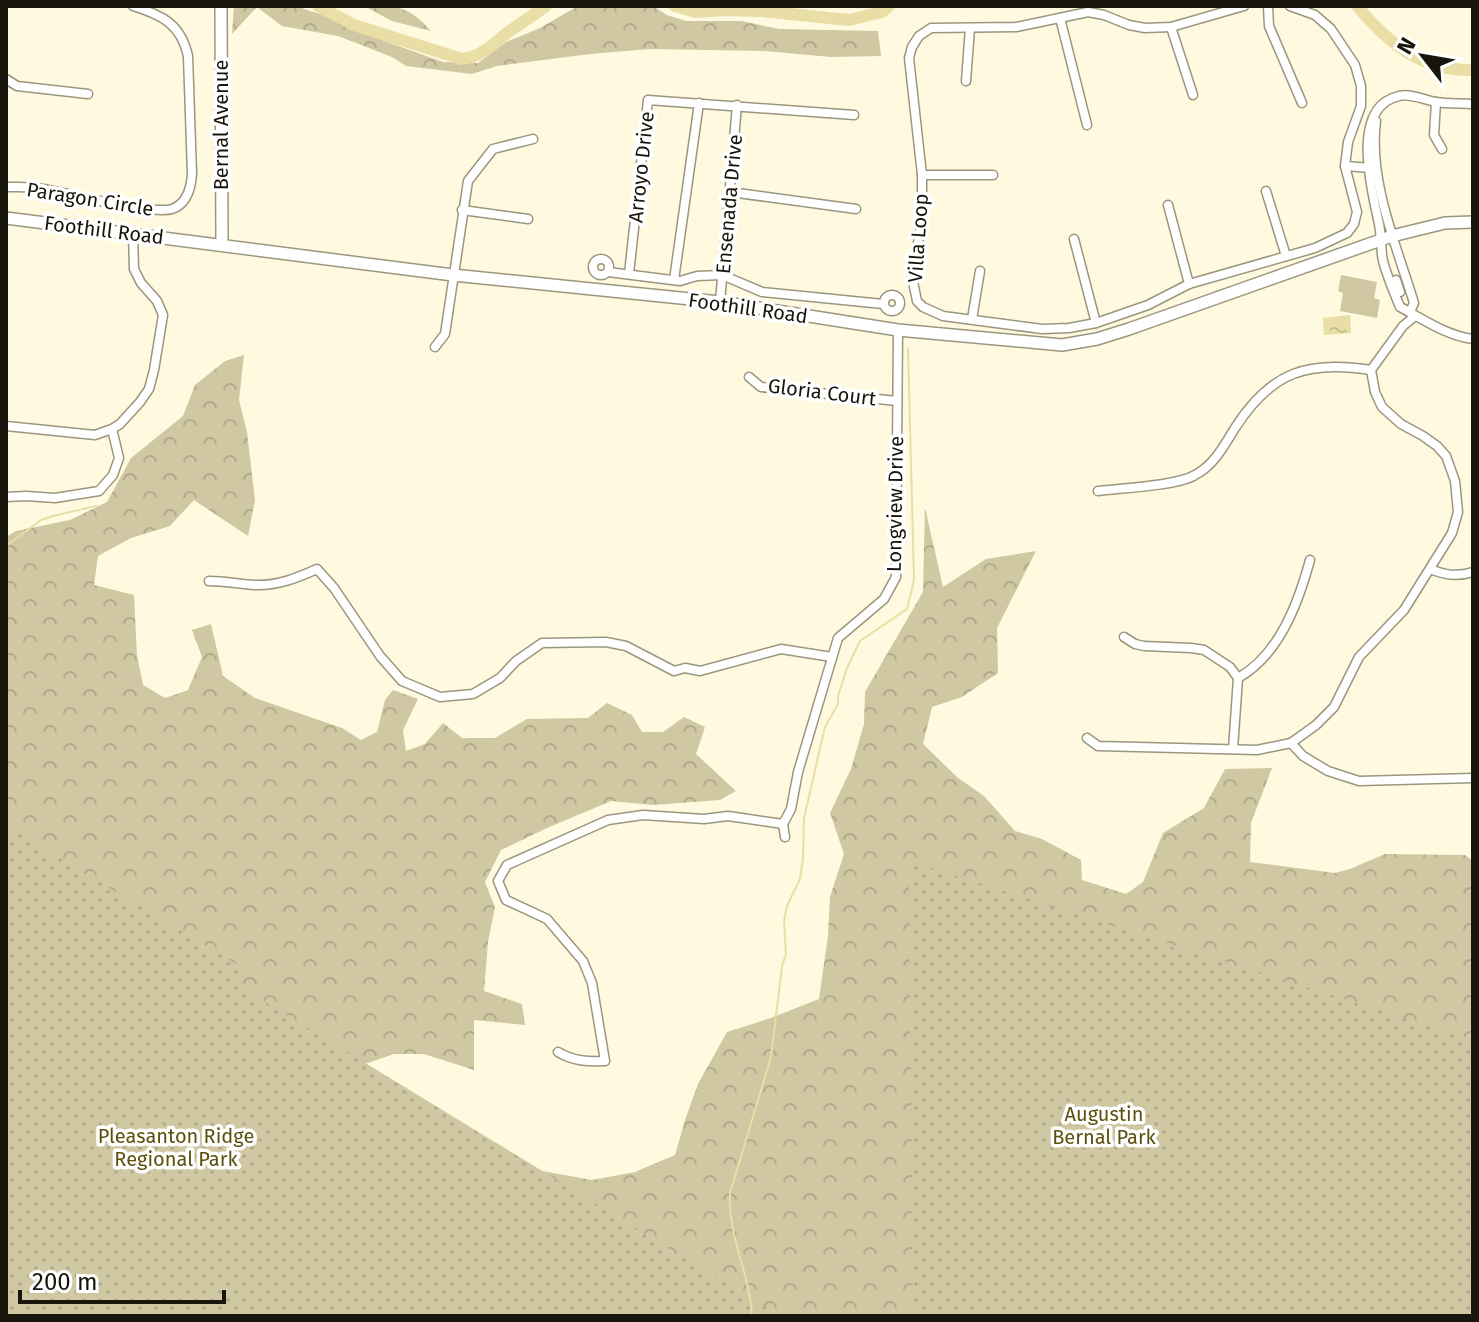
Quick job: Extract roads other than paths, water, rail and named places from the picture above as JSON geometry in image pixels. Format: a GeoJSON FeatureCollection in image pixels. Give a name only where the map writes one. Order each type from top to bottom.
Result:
{"type":"FeatureCollection","features":[{"type":"Feature","properties":{"kind":"main road","name":"Bernal Avenue"},"geometry":{"type":"LineString","coordinates":[[221,6],[222,245]]}},
{"type":"Feature","properties":{"kind":"main road","name":"Foothill Road"},"geometry":{"type":"LineString","coordinates":[[6,218],[453,275],[720,302],[898,330],[1062,345],[1097,339],[1387,238],[1449,223],[1473,222]]}},
{"type":"Feature","properties":{"kind":"street","name":"Paragon Circle"},"geometry":{"type":"LineString","coordinates":[[6,187],[38,188],[155,210],[175,208],[185,199],[191,187],[192,174],[186,46],[163,17],[133,6]]}},
{"type":"Feature","properties":{"kind":"street","name":"Villa Loop"},"geometry":{"type":"LineString","coordinates":[[1244,6],[1171,27],[1137,27],[1088,12],[1016,27],[931,28],[919,36],[909,58],[922,175],[922,221],[912,277],[917,301],[943,316],[1042,329],[1069,328],[1096,323],[1148,305],[1189,284],[1315,248],[1347,233],[1354,224],[1357,212],[1345,166],[1348,142],[1361,106],[1361,86],[1355,65],[1331,29],[1315,15],[1290,6]]}},
{"type":"Feature","properties":{"kind":"street"},"geometry":{"type":"LineString","coordinates":[[1268,6],[1269,26],[1302,103]]}},
{"type":"Feature","properties":{"kind":"street"},"geometry":{"type":"LineString","coordinates":[[1060,18],[1087,125]]}},
{"type":"Feature","properties":{"kind":"street"},"geometry":{"type":"LineString","coordinates":[[1171,27],[1193,95]]}},
{"type":"Feature","properties":{"kind":"street"},"geometry":{"type":"LineString","coordinates":[[966,81],[970,28]]}},
{"type":"Feature","properties":{"kind":"street"},"geometry":{"type":"LineString","coordinates":[[6,79],[17,86],[88,94]]}},
{"type":"Feature","properties":{"kind":"street"},"geometry":{"type":"LineString","coordinates":[[1412,314],[1397,280],[1372,168],[1379,109],[1387,101],[1401,95],[1436,102],[1473,104]]}},
{"type":"Feature","properties":{"kind":"street","name":"Arroyo Drive"},"geometry":{"type":"LineString","coordinates":[[629,274],[648,100],[854,115]]}},
{"type":"Feature","properties":{"kind":"street"},"geometry":{"type":"LineString","coordinates":[[1436,102],[1434,135],[1442,149]]}},
{"type":"Feature","properties":{"kind":"street"},"geometry":{"type":"LineString","coordinates":[[674,280],[699,103]]}},
{"type":"Feature","properties":{"kind":"street","name":"Ensenada Drive"},"geometry":{"type":"LineString","coordinates":[[720,302],[737,105]]}},
{"type":"Feature","properties":{"kind":"street"},"geometry":{"type":"LineString","coordinates":[[435,347],[445,334],[468,181],[493,149],[533,139]]}},
{"type":"Feature","properties":{"kind":"street"},"geometry":{"type":"LineString","coordinates":[[1345,166],[1372,168]]}},
{"type":"Feature","properties":{"kind":"street"},"geometry":{"type":"LineString","coordinates":[[922,175],[993,175]]}},
{"type":"Feature","properties":{"kind":"street"},"geometry":{"type":"LineString","coordinates":[[1266,191],[1286,256]]}},
{"type":"Feature","properties":{"kind":"street"},"geometry":{"type":"LineString","coordinates":[[730,192],[856,209]]}},
{"type":"Feature","properties":{"kind":"street"},"geometry":{"type":"LineString","coordinates":[[1168,205],[1189,284]]}},
{"type":"Feature","properties":{"kind":"street"},"geometry":{"type":"LineString","coordinates":[[462,210],[528,219]]}},
{"type":"Feature","properties":{"kind":"street"},"geometry":{"type":"LineString","coordinates":[[6,426],[95,435],[112,429],[125,418],[149,389],[163,315],[134,269],[133,233]]}},
{"type":"Feature","properties":{"kind":"street"},"geometry":{"type":"LineString","coordinates":[[1087,738],[1098,746],[1257,750],[1291,743],[1334,707],[1359,657],[1404,610],[1452,533],[1458,512],[1455,481],[1446,456],[1437,446],[1401,424],[1382,407],[1375,392],[1371,370],[1412,314],[1414,303],[1382,257],[1387,238]]}},
{"type":"Feature","properties":{"kind":"street"},"geometry":{"type":"LineString","coordinates":[[1074,239],[1096,323]]}},
{"type":"Feature","properties":{"kind":"street"},"geometry":{"type":"LineString","coordinates":[[972,319],[980,271]]}},
{"type":"Feature","properties":{"kind":"street"},"geometry":{"type":"LineString","coordinates":[[608,272],[674,280],[722,275],[762,292],[883,304]]}},
{"type":"Feature","properties":{"kind":"street"},"geometry":{"type":"LineString","coordinates":[[1397,280],[1392,288],[1400,307],[1458,336],[1473,339]]}},
{"type":"Feature","properties":{"kind":"street","name":"Longview Drive"},"geometry":{"type":"LineString","coordinates":[[785,837],[783,824],[791,809],[798,772],[838,638],[884,599],[896,577],[898,330]]}},
{"type":"Feature","properties":{"kind":"street"},"geometry":{"type":"LineString","coordinates":[[1098,491],[1194,476],[1216,457],[1255,400],[1284,378],[1318,366],[1371,370]]}},
{"type":"Feature","properties":{"kind":"street","name":"Gloria Court"},"geometry":{"type":"LineString","coordinates":[[749,377],[761,387],[897,401]]}},
{"type":"Feature","properties":{"kind":"street"},"geometry":{"type":"LineString","coordinates":[[6,497],[55,498],[99,491],[113,475],[119,458],[112,429]]}},
{"type":"Feature","properties":{"kind":"street"},"geometry":{"type":"LineString","coordinates":[[1238,678],[1261,662],[1271,649],[1285,626],[1310,560]]}},
{"type":"Feature","properties":{"kind":"street"},"geometry":{"type":"LineString","coordinates":[[209,581],[256,585],[287,582],[317,569],[334,588],[380,656],[402,681],[440,697],[473,694],[500,678],[516,661],[542,643],[606,642],[626,646],[674,671],[685,668],[700,671],[781,649],[832,657]]}},
{"type":"Feature","properties":{"kind":"street"},"geometry":{"type":"LineString","coordinates":[[1430,569],[1444,575],[1473,572]]}},
{"type":"Feature","properties":{"kind":"street"},"geometry":{"type":"LineString","coordinates":[[1124,637],[1144,646],[1204,650],[1230,667],[1238,678],[1233,749]]}},
{"type":"Feature","properties":{"kind":"street"},"geometry":{"type":"LineString","coordinates":[[1291,743],[1303,756],[1328,771],[1359,781],[1473,778]]}},
{"type":"Feature","properties":{"kind":"street"},"geometry":{"type":"LineString","coordinates":[[558,1052],[577,1060],[605,1061],[592,983],[583,961],[547,919],[506,900],[498,881],[507,865],[608,820],[643,815],[704,819],[728,816],[783,824]]}},
{"type":"Feature","properties":{"kind":"water"},"geometry":{"type":"Polygon","coordinates":[[[1350,315],[1351,333],[1324,335],[1323,318],[1350,315]]]}},
{"type":"Feature","properties":{"kind":"waterway"},"geometry":{"type":"LineString","coordinates":[[318,6],[354,25],[462,59],[486,49],[546,6]]}},
{"type":"Feature","properties":{"kind":"waterway"},"geometry":{"type":"LineString","coordinates":[[675,6],[696,12],[761,11],[849,20],[882,12],[889,6]]}},
{"type":"Feature","properties":{"kind":"waterway"},"geometry":{"type":"LineString","coordinates":[[1357,6],[1381,32],[1408,53],[1438,66],[1473,70]]}},
{"type":"Feature","properties":{"kind":"waterway"},"geometry":{"type":"LineString","coordinates":[[752,1316],[732,1224],[730,1193],[771,1057],[786,954],[784,921],[787,906],[800,879],[804,818],[825,727],[838,704],[847,668],[860,641],[907,609],[914,580],[908,348]]}},
{"type":"Feature","properties":{"kind":"waterway"},"geometry":{"type":"LineString","coordinates":[[6,546],[41,520],[96,506]]}},
{"type":"Feature","properties":{"kind":"park label","name":"Augustin Bernal Park"},"geometry":{"type":"Point","coordinates":[1104,1126]}},
{"type":"Feature","properties":{"kind":"park label","name":"Pleasanton Ridge Regional Park"},"geometry":{"type":"Point","coordinates":[176,1148]}}]}
